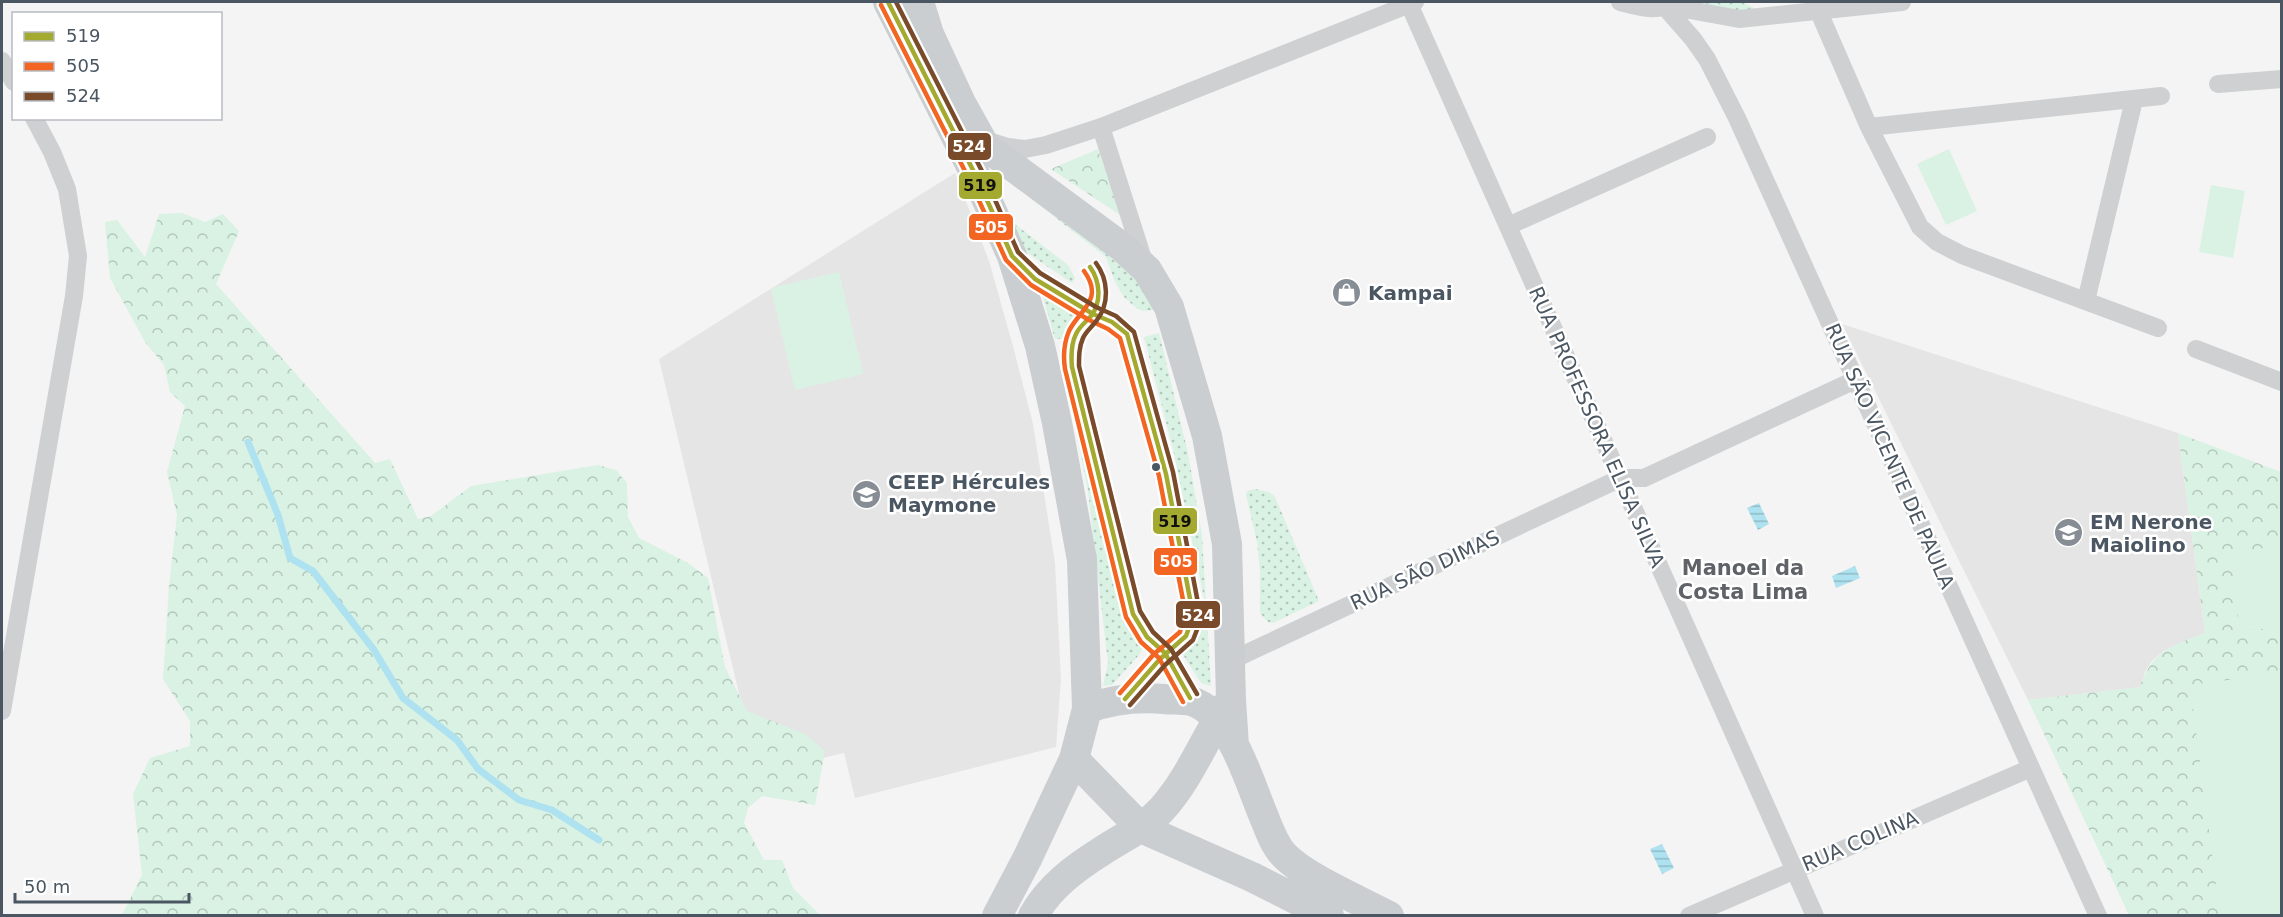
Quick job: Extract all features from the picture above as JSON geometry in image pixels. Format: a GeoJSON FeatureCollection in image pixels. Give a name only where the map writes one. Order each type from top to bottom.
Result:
{"type":"FeatureCollection","features":[{"type":"Feature","properties":{"kind":"main road"},"geometry":{"type":"LineString","coordinates":[[888,2],[978,180],[1012,256],[1040,346],[1057,423],[1082,560],[1087,709],[1074,759],[1029,857],[997,915]]}},
{"type":"Feature","properties":{"kind":"main road"},"geometry":{"type":"LineString","coordinates":[[919,2],[929,34],[985,146],[1122,247],[1147,270],[1168,307],[1207,436],[1227,544],[1230,662],[1224,709],[1187,777],[1162,810],[1141,828],[1075,869],[1056,885],[1033,915]]}},
{"type":"Feature","properties":{"kind":"main road"},"geometry":{"type":"LineString","coordinates":[[1087,709],[1111,701],[1156,698],[1191,701],[1224,709]]}},
{"type":"Feature","properties":{"kind":"main road"},"geometry":{"type":"LineString","coordinates":[[1224,709],[1234,745],[1270,833],[1281,852],[1298,867],[1389,915]]}},
{"type":"Feature","properties":{"kind":"main road"},"geometry":{"type":"LineString","coordinates":[[1074,759],[1141,828],[1252,877],[1329,915]]}},
{"type":"Feature","properties":{"kind":"street"},"geometry":{"type":"LineString","coordinates":[[1620,2],[1650,10],[1670,5],[1739,19],[1902,2]]}},
{"type":"Feature","properties":{"kind":"street"},"geometry":{"type":"LineString","coordinates":[[1770,2],[1818,10]]}},
{"type":"Feature","properties":{"kind":"street"},"geometry":{"type":"LineString","coordinates":[[976,131],[994,143],[1025,149],[1046,145],[1101,127],[1412,3]]}},
{"type":"Feature","properties":{"kind":"street","name":"RUA PROFESSORA ELISA SILVA"},"geometry":{"type":"LineString","coordinates":[[1412,3],[1508,226],[1815,915]]}},
{"type":"Feature","properties":{"kind":"street","name":"RUA SÃO VICENTE DE PAULA"},"geometry":{"type":"LineString","coordinates":[[1670,5],[1707,59],[1737,118],[2098,915]]}},
{"type":"Feature","properties":{"kind":"street"},"geometry":{"type":"LineString","coordinates":[[1818,10],[1869,127],[1920,227],[1937,242],[1962,255],[2158,328]]}},
{"type":"Feature","properties":{"kind":"street"},"geometry":{"type":"LineString","coordinates":[[2,61],[12,78]]}},
{"type":"Feature","properties":{"kind":"street"},"geometry":{"type":"LineString","coordinates":[[2218,84],[2282,79]]}},
{"type":"Feature","properties":{"kind":"street"},"geometry":{"type":"LineString","coordinates":[[1869,127],[2161,96]]}},
{"type":"Feature","properties":{"kind":"street"},"geometry":{"type":"LineString","coordinates":[[2085,301],[2134,100]]}},
{"type":"Feature","properties":{"kind":"street"},"geometry":{"type":"LineString","coordinates":[[2,711],[74,296],[78,256],[67,189],[52,152],[35,120]]}},
{"type":"Feature","properties":{"kind":"street"},"geometry":{"type":"LineString","coordinates":[[1101,127],[1147,270]]}},
{"type":"Feature","properties":{"kind":"street"},"geometry":{"type":"LineString","coordinates":[[1508,226],[1707,137]]}},
{"type":"Feature","properties":{"kind":"street"},"geometry":{"type":"LineString","coordinates":[[2196,349],[2282,382]]}},
{"type":"Feature","properties":{"kind":"street","name":"RUA SÃO DIMAS"},"geometry":{"type":"LineString","coordinates":[[1230,662],[1621,478],[1644,478],[1855,380]]}},
{"type":"Feature","properties":{"kind":"street","name":"RUA COLINA"},"geometry":{"type":"LineString","coordinates":[[1689,915],[2031,768]]}},
{"type":"Feature","properties":{"kind":"shaded area","name":"CEEP Hércules Maymone"},"geometry":{"type":"Polygon","coordinates":[[[955,173],[989,261],[1033,424],[1055,563],[1061,679],[1056,747],[855,798],[844,753],[758,773],[659,359],[955,173]]]}},
{"type":"Feature","properties":{"kind":"shaded area","name":"EM Nerone Maiolino"},"geometry":{"type":"Polygon","coordinates":[[[1842,324],[2178,433],[2205,633],[2164,651],[2152,661],[2145,672],[2141,687],[2028,700],[1842,324]]]}},
{"type":"Feature","properties":{"kind":"green space"},"geometry":{"type":"Polygon","coordinates":[[[1702,2],[1742,2],[1764,13],[1733,11],[1702,2]]]}},
{"type":"Feature","properties":{"kind":"green space"},"geometry":{"type":"Polygon","coordinates":[[[1098,149],[1120,215],[1051,169],[1098,149]]]}},
{"type":"Feature","properties":{"kind":"green space"},"geometry":{"type":"Polygon","coordinates":[[[1949,149],[1977,211],[1946,225],[1917,164],[1949,149]]]}},
{"type":"Feature","properties":{"kind":"green space"},"geometry":{"type":"Polygon","coordinates":[[[2211,185],[2245,191],[2233,258],[2199,252],[2211,185]]]}},
{"type":"Feature","properties":{"kind":"green space"},"geometry":{"type":"Polygon","coordinates":[[[1033,193],[1134,277],[1155,310],[1142,311],[1125,298],[1115,282],[1106,257],[1029,197],[1033,193]]]}},
{"type":"Feature","properties":{"kind":"green space"},"geometry":{"type":"Polygon","coordinates":[[[182,213],[205,222],[223,214],[239,231],[216,284],[375,463],[390,459],[418,519],[431,516],[471,486],[598,465],[616,470],[627,483],[628,517],[639,538],[688,563],[708,578],[725,667],[747,711],[805,734],[825,751],[815,805],[762,796],[748,808],[744,823],[764,860],[782,860],[793,888],[820,915],[122,915],[142,875],[133,794],[150,758],[190,746],[190,721],[163,679],[169,586],[177,515],[167,472],[185,406],[170,392],[164,365],[145,342],[110,278],[105,222],[117,220],[145,257],[159,214],[182,213]]]}},
{"type":"Feature","properties":{"kind":"green space"},"geometry":{"type":"Polygon","coordinates":[[[1012,222],[1068,265],[1075,278],[1072,283],[1023,250],[1012,222]]]}},
{"type":"Feature","properties":{"kind":"green space"},"geometry":{"type":"Polygon","coordinates":[[[839,272],[863,374],[795,390],[771,288],[839,272]]]}},
{"type":"Feature","properties":{"kind":"green space"},"geometry":{"type":"Polygon","coordinates":[[[1042,294],[1074,310],[1074,318],[1067,338],[1055,339],[1042,294]]]}},
{"type":"Feature","properties":{"kind":"green space"},"geometry":{"type":"Polygon","coordinates":[[[1159,333],[1188,453],[1202,535],[1211,686],[1201,683],[1182,653],[1198,627],[1204,598],[1173,449],[1144,337],[1159,333]]]}},
{"type":"Feature","properties":{"kind":"green space"},"geometry":{"type":"Polygon","coordinates":[[[1066,362],[1098,496],[1125,625],[1142,648],[1140,654],[1112,685],[1103,686],[1108,663],[1088,491],[1062,363],[1066,362]]]}},
{"type":"Feature","properties":{"kind":"green space"},"geometry":{"type":"Polygon","coordinates":[[[2178,433],[2281,472],[2281,915],[2129,915],[2028,700],[2140,687],[2150,665],[2165,651],[2205,633],[2178,433]]]}},
{"type":"Feature","properties":{"kind":"green space"},"geometry":{"type":"Polygon","coordinates":[[[1255,489],[1269,492],[1275,497],[1319,601],[1273,623],[1268,622],[1260,613],[1257,542],[1246,495],[1247,491],[1255,489]]]}},
{"type":"Feature","properties":{"kind":"green space"},"geometry":{"type":"Polygon","coordinates":[[[2279,546],[2282,569],[2281,627],[2240,631],[2230,552],[2279,546]]]}},
{"type":"Feature","properties":{"kind":"green space"},"geometry":{"type":"Polygon","coordinates":[[[2281,673],[2281,915],[2220,915],[2190,685],[2281,673]]]}},
{"type":"Feature","properties":{"kind":"water"},"geometry":{"type":"Polygon","coordinates":[[[1759,503],[1769,524],[1758,530],[1747,508],[1759,503]]]}},
{"type":"Feature","properties":{"kind":"water"},"geometry":{"type":"Polygon","coordinates":[[[1855,566],[1860,578],[1836,588],[1832,576],[1855,566]]]}},
{"type":"Feature","properties":{"kind":"water"},"geometry":{"type":"Polygon","coordinates":[[[1662,844],[1674,868],[1662,874],[1650,849],[1662,844]]]}},
{"type":"Feature","properties":{"kind":"waterway"},"geometry":{"type":"LineString","coordinates":[[248,442],[278,515],[290,558],[313,571],[374,650],[403,698],[457,740],[478,769],[519,800],[552,810],[599,840]]}},
{"type":"Feature","properties":{"kind":"transit line","name":"519"},"geometry":{"type":"LineString","coordinates":[[888,2],[978,180],[1012,256],[1035,279],[1093,314],[1112,322],[1127,334],[1166,474],[1191,604],[1191,622],[1186,636],[1160,659],[1125,699]]}},
{"type":"Feature","properties":{"kind":"transit line","name":"524"},"geometry":{"type":"LineString","coordinates":[[896,2],[985,177],[1018,252],[1040,273],[1096,307],[1116,316],[1134,332],[1173,472],[1198,603],[1198,627],[1193,640],[1165,665],[1130,705]]}},
{"type":"Feature","properties":{"kind":"transit line","name":"505"},"geometry":{"type":"LineString","coordinates":[[881,5],[971,183],[1006,260],[1031,285],[1120,338],[1159,476],[1184,605],[1180,632],[1154,654],[1120,693]]}},
{"type":"Feature","properties":{"kind":"transit line","name":"524"},"geometry":{"type":"LineString","coordinates":[[1096,263],[1103,276],[1106,299],[1101,313],[1083,338],[1079,366],[1140,611],[1153,632],[1171,649],[1197,694]]}},
{"type":"Feature","properties":{"kind":"transit line","name":"519"},"geometry":{"type":"LineString","coordinates":[[1090,267],[1098,285],[1097,304],[1074,338],[1072,367],[1133,614],[1147,637],[1165,653],[1190,698]]}},
{"type":"Feature","properties":{"kind":"transit line","name":"505"},"geometry":{"type":"LineString","coordinates":[[1084,271],[1090,281],[1091,297],[1067,336],[1064,350],[1065,369],[1126,617],[1141,642],[1159,658],[1183,702]]}},
{"type":"Feature","properties":{"kind":"place","name":"Kampai"},"geometry":{"type":"Point","coordinates":[1347,293]}},
{"type":"Feature","properties":{"kind":"place","name":"CEEP Hércules Maymone"},"geometry":{"type":"Point","coordinates":[867,494]}},
{"type":"Feature","properties":{"kind":"place","name":"EM Nerone Maiolino"},"geometry":{"type":"Point","coordinates":[2069,533]}},
{"type":"Feature","properties":{"kind":"district","name":"Manoel da Costa Lima"},"geometry":{"type":"Point","coordinates":[1743,580]}}]}
